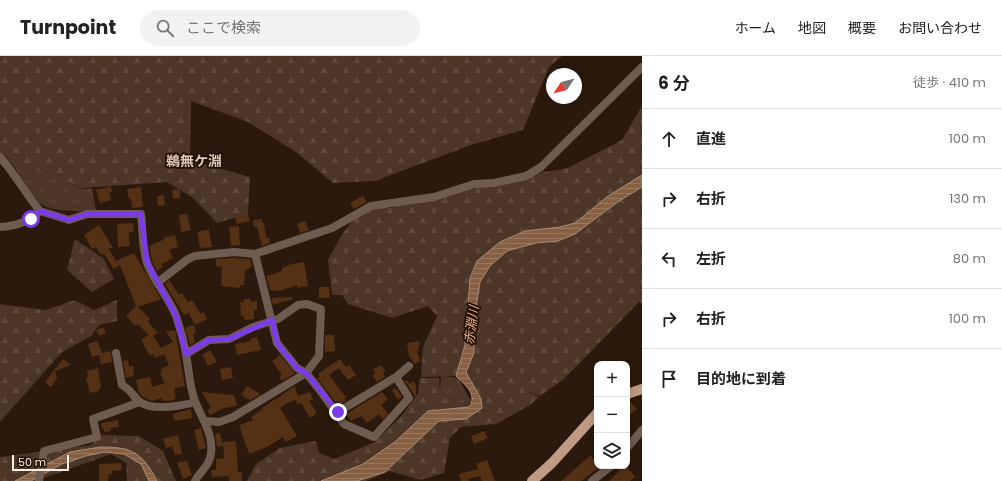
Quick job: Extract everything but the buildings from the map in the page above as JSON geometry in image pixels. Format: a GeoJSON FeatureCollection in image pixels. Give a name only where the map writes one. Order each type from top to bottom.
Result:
{"type":"FeatureCollection","features":[{"type":"Feature","properties":{"kind":"main road"},"geometry":{"type":"LineString","coordinates":[[630,393],[642,388]]}},
{"type":"Feature","properties":{"kind":"main road"},"geometry":{"type":"LineString","coordinates":[[532,481],[552,463],[594,416]]}},
{"type":"Feature","properties":{"kind":"street"},"geometry":{"type":"LineString","coordinates":[[157,283],[188,259],[195,256],[234,252],[255,254],[332,228],[371,206],[434,197],[474,184],[494,183],[526,176],[541,167],[642,67]]}},
{"type":"Feature","properties":{"kind":"street"},"geometry":{"type":"LineString","coordinates":[[0,158],[13,172],[25,193],[40,211],[69,220],[87,214],[141,214],[147,262],[176,316],[186,354],[189,382],[195,402],[205,421],[212,452],[206,469],[198,474],[195,481]]}},
{"type":"Feature","properties":{"kind":"street"},"geometry":{"type":"LineString","coordinates":[[0,227],[16,226],[31,219],[40,211]]}},
{"type":"Feature","properties":{"kind":"street"},"geometry":{"type":"LineString","coordinates":[[255,254],[277,343],[297,368],[306,373],[338,412],[344,424],[374,437],[409,398],[396,377]]}},
{"type":"Feature","properties":{"kind":"street"},"geometry":{"type":"LineString","coordinates":[[186,354],[209,340],[229,339],[272,320],[278,319],[298,304],[307,304],[321,310],[319,356],[306,373],[233,418],[219,422],[205,421]]}},
{"type":"Feature","properties":{"kind":"street"},"geometry":{"type":"LineString","coordinates":[[116,354],[122,385],[130,389],[140,402]]}},
{"type":"Feature","properties":{"kind":"street"},"geometry":{"type":"LineString","coordinates":[[338,412],[396,377],[409,366]]}},
{"type":"Feature","properties":{"kind":"street"},"geometry":{"type":"LineString","coordinates":[[39,479],[44,451],[97,437],[93,419],[140,402],[158,407],[195,402]]}},
{"type":"Feature","properties":{"kind":"street"},"geometry":{"type":"LineString","coordinates":[[630,444],[642,430]]}},
{"type":"Feature","properties":{"kind":"street"},"geometry":{"type":"LineString","coordinates":[[592,481],[607,469]]}},
{"type":"Feature","properties":{"kind":"green space"},"geometry":{"type":"Polygon","coordinates":[[[0,56],[562,56],[549,68],[546,68],[546,74],[523,130],[471,145],[375,181],[333,183],[296,152],[248,122],[191,101],[190,160],[250,177],[248,214],[217,223],[193,198],[167,182],[81,188],[0,154],[0,56]]]}},
{"type":"Feature","properties":{"kind":"green space"},"geometry":{"type":"Polygon","coordinates":[[[642,106],[642,303],[639,302],[564,379],[540,396],[527,391],[539,397],[530,405],[496,424],[461,427],[450,438],[444,473],[420,480],[390,471],[366,481],[247,481],[256,464],[280,448],[316,441],[319,453],[334,459],[375,442],[404,413],[418,393],[420,378],[439,378],[440,391],[451,400],[475,407],[471,379],[464,376],[421,377],[423,347],[437,316],[428,306],[392,318],[348,304],[342,295],[332,295],[328,260],[341,236],[354,218],[378,205],[391,208],[474,184],[568,168],[622,140],[642,106]]]}},
{"type":"Feature","properties":{"kind":"green space"},"geometry":{"type":"Polygon","coordinates":[[[6,157],[34,167],[82,189],[92,188],[96,211],[66,211],[43,206],[34,197],[11,162],[6,157]]]}},
{"type":"Feature","properties":{"kind":"green space"},"geometry":{"type":"Polygon","coordinates":[[[75,239],[104,259],[114,279],[92,292],[67,270],[75,239]]]}},
{"type":"Feature","properties":{"kind":"green space"},"geometry":{"type":"Polygon","coordinates":[[[75,300],[94,310],[117,300],[117,321],[99,325],[91,336],[62,352],[0,422],[0,304],[45,310],[75,300]]]}},
{"type":"Feature","properties":{"kind":"green space"},"geometry":{"type":"Polygon","coordinates":[[[441,376],[458,378],[471,401],[468,405],[451,400],[440,391],[441,376]]]}},
{"type":"Feature","properties":{"kind":"green space"},"geometry":{"type":"Polygon","coordinates":[[[101,435],[139,436],[163,451],[176,481],[127,481],[126,463],[111,454],[35,481],[0,481],[0,457],[91,445],[101,435]]]}},
{"type":"Feature","properties":{"kind":"water","name":"赤淵川"},"geometry":{"type":"Polygon","coordinates":[[[642,175],[642,187],[619,201],[575,234],[558,241],[536,243],[507,251],[490,266],[480,282],[475,314],[474,353],[466,372],[481,399],[482,408],[466,419],[439,421],[385,472],[357,481],[321,481],[363,464],[396,441],[428,411],[469,407],[472,398],[471,394],[466,386],[456,376],[465,345],[470,278],[477,261],[500,242],[525,231],[560,227],[575,223],[608,196],[642,175]]]}},
{"type":"Feature","properties":{"kind":"water"},"geometry":{"type":"Polygon","coordinates":[[[100,447],[120,448],[135,453],[146,463],[157,481],[149,481],[141,464],[124,454],[105,452],[86,456],[62,464],[31,481],[15,481],[70,452],[100,447]]]}},
{"type":"Feature","properties":{"kind":"district","name":"鵜無ケ淵"},"geometry":{"type":"Point","coordinates":[194,161]}},
{"type":"Feature","properties":{"kind":"route"},"geometry":{"type":"LineString","coordinates":[[31,219],[40,211],[69,220],[87,214],[141,214],[147,262],[176,316],[186,354],[209,340],[229,339],[253,327],[272,320],[277,343],[297,368],[306,373],[338,412]]}}]}
